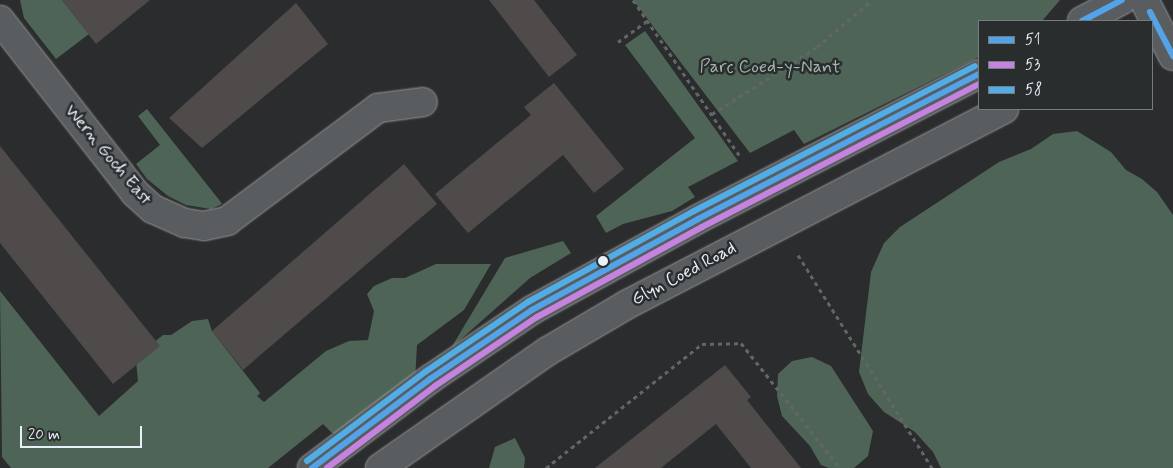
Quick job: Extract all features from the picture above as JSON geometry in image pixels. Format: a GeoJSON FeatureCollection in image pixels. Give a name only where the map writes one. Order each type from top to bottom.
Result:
{"type":"FeatureCollection","features":[{"type":"Feature","properties":{"kind":"street"},"geometry":{"type":"LineString","coordinates":[[1084,20],[1122,0]]}},
{"type":"Feature","properties":{"kind":"street","name":"Wern Goch East"},"geometry":{"type":"LineString","coordinates":[[0,20],[135,193],[153,209],[185,224],[204,226],[227,221],[378,108],[423,102]]}},
{"type":"Feature","properties":{"kind":"street"},"geometry":{"type":"LineString","coordinates":[[1153,22],[1173,56]]}},
{"type":"Feature","properties":{"kind":"street"},"geometry":{"type":"LineString","coordinates":[[312,468],[430,378],[532,310],[698,219],[978,75]]}},
{"type":"Feature","properties":{"kind":"street","name":"Glyn Coed Road"},"geometry":{"type":"LineString","coordinates":[[380,468],[548,351],[626,305],[1002,110]]}},
{"type":"Feature","properties":{"kind":"path"},"geometry":{"type":"LineString","coordinates":[[633,0],[742,159]]}},
{"type":"Feature","properties":{"kind":"path"},"geometry":{"type":"LineString","coordinates":[[712,114],[817,47],[872,0]]}},
{"type":"Feature","properties":{"kind":"path"},"geometry":{"type":"LineString","coordinates":[[618,42],[648,20]]}},
{"type":"Feature","properties":{"kind":"path"},"geometry":{"type":"LineString","coordinates":[[796,253],[932,468]]}},
{"type":"Feature","properties":{"kind":"path"},"geometry":{"type":"LineString","coordinates":[[546,468],[702,344],[741,343],[840,468]]}},
{"type":"Feature","properties":{"kind":"green space"},"geometry":{"type":"Polygon","coordinates":[[[20,0],[62,0],[89,34],[56,59],[24,18],[20,0]]]}},
{"type":"Feature","properties":{"kind":"green space","name":"Parc Coed-y-Nant"},"geometry":{"type":"Polygon","coordinates":[[[633,0],[1060,0],[1043,20],[978,20],[978,57],[804,144],[794,130],[750,153],[633,0]]]}},
{"type":"Feature","properties":{"kind":"green space"},"geometry":{"type":"Polygon","coordinates":[[[645,31],[738,161],[688,187],[695,197],[672,211],[623,224],[606,233],[596,216],[695,138],[625,45],[645,31]]]}},
{"type":"Feature","properties":{"kind":"green space"},"geometry":{"type":"Polygon","coordinates":[[[147,109],[222,204],[211,209],[186,205],[168,196],[147,179],[136,164],[160,145],[138,116],[147,109]]]}},
{"type":"Feature","properties":{"kind":"green space"},"geometry":{"type":"Polygon","coordinates":[[[1077,131],[1111,152],[1126,170],[1142,179],[1157,192],[1173,215],[1173,468],[941,468],[933,452],[915,432],[884,412],[868,394],[859,372],[871,272],[884,243],[900,227],[999,162],[1031,149],[1053,134],[1077,131]]]}},
{"type":"Feature","properties":{"kind":"green space"},"geometry":{"type":"Polygon","coordinates":[[[563,241],[571,253],[530,278],[451,348],[505,258],[563,241]]]}},
{"type":"Feature","properties":{"kind":"green space"},"geometry":{"type":"Polygon","coordinates":[[[436,264],[491,264],[464,310],[417,345],[415,382],[358,437],[332,433],[323,424],[268,468],[11,468],[2,457],[0,291],[99,416],[138,381],[136,361],[142,352],[163,335],[171,335],[192,321],[208,319],[212,331],[260,393],[257,396],[264,402],[326,351],[349,341],[368,340],[374,311],[367,294],[374,286],[392,278],[405,278],[436,264]]]}},
{"type":"Feature","properties":{"kind":"green space"},"geometry":{"type":"Polygon","coordinates":[[[812,357],[831,366],[873,431],[868,456],[854,468],[829,468],[821,465],[810,446],[782,416],[777,396],[778,374],[792,361],[812,357]]]}},
{"type":"Feature","properties":{"kind":"green space"},"geometry":{"type":"Polygon","coordinates":[[[515,438],[525,458],[524,468],[489,468],[495,447],[515,438]]]}},
{"type":"Feature","properties":{"kind":"building"},"geometry":{"type":"Polygon","coordinates":[[[62,0],[150,0],[96,44],[62,0]]]}},
{"type":"Feature","properties":{"kind":"building"},"geometry":{"type":"Polygon","coordinates":[[[489,0],[534,0],[577,55],[549,77],[489,0]]]}},
{"type":"Feature","properties":{"kind":"building"},"geometry":{"type":"Polygon","coordinates":[[[296,3],[328,44],[202,148],[169,118],[296,3]]]}},
{"type":"Feature","properties":{"kind":"building"},"geometry":{"type":"Polygon","coordinates":[[[554,83],[624,169],[594,193],[563,155],[468,233],[435,194],[531,115],[524,107],[554,83]]]}},
{"type":"Feature","properties":{"kind":"building"},"geometry":{"type":"Polygon","coordinates":[[[0,146],[160,346],[113,384],[0,243],[0,146]]]}},
{"type":"Feature","properties":{"kind":"building"},"geometry":{"type":"Polygon","coordinates":[[[404,164],[437,204],[243,370],[212,331],[404,164]]]}},
{"type":"Feature","properties":{"kind":"building"},"geometry":{"type":"Polygon","coordinates":[[[725,365],[751,397],[747,400],[801,468],[751,468],[716,424],[661,468],[595,468],[725,365]]]}},
{"type":"Feature","properties":{"kind":"transit line","name":"51"},"geometry":{"type":"LineString","coordinates":[[1084,20],[1122,0]]}},
{"type":"Feature","properties":{"kind":"transit line","name":"51"},"geometry":{"type":"LineString","coordinates":[[1150,12],[1173,56]]}},
{"type":"Feature","properties":{"kind":"transit line","name":"58"},"geometry":{"type":"LineString","coordinates":[[307,461],[425,372],[528,302],[694,211],[975,66]]}},
{"type":"Feature","properties":{"kind":"transit line","name":"51"},"geometry":{"type":"LineString","coordinates":[[312,468],[430,379],[532,310],[698,219],[978,75]]}},
{"type":"Feature","properties":{"kind":"transit line","name":"53"},"geometry":{"type":"LineString","coordinates":[[327,468],[435,386],[537,317],[702,227],[978,85]]}}]}
